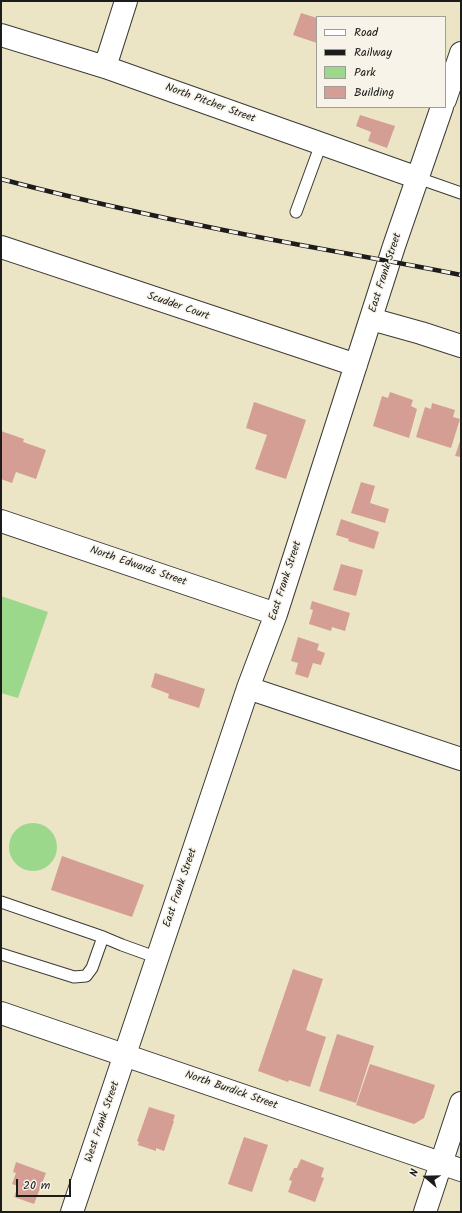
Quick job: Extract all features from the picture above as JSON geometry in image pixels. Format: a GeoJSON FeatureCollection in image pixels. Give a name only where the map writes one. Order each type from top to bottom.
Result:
{"type":"FeatureCollection","features":[{"type":"Feature","properties":{"kind":"street"},"geometry":{"type":"LineString","coordinates":[[104,67],[126,1]]}},
{"type":"Feature","properties":{"kind":"street","name":"North Pitcher Street"},"geometry":{"type":"LineString","coordinates":[[1,35],[104,67],[418,178]]}},
{"type":"Feature","properties":{"kind":"street"},"geometry":{"type":"LineString","coordinates":[[446,97],[461,53]]}},
{"type":"Feature","properties":{"kind":"street","name":"East Frank Street"},"geometry":{"type":"LineString","coordinates":[[125,1055],[248,688],[276,614],[371,319],[442,108]]}},
{"type":"Feature","properties":{"kind":"street","name":"Scudder Court"},"geometry":{"type":"LineString","coordinates":[[1,247],[356,365]]}},
{"type":"Feature","properties":{"kind":"street"},"geometry":{"type":"LineString","coordinates":[[371,319],[461,346]]}},
{"type":"Feature","properties":{"kind":"street","name":"North Edwards Street"},"geometry":{"type":"LineString","coordinates":[[1,521],[276,614]]}},
{"type":"Feature","properties":{"kind":"street"},"geometry":{"type":"LineString","coordinates":[[248,688],[461,758]]}},
{"type":"Feature","properties":{"kind":"street","name":"North Burdick Street"},"geometry":{"type":"LineString","coordinates":[[1,1012],[451,1166]]}},
{"type":"Feature","properties":{"kind":"street","name":"West Frank Street"},"geometry":{"type":"LineString","coordinates":[[72,1212],[125,1055]]}},
{"type":"Feature","properties":{"kind":"street"},"geometry":{"type":"LineString","coordinates":[[425,1212],[451,1166],[461,1104]]}},
{"type":"Feature","properties":{"kind":"lane"},"geometry":{"type":"LineString","coordinates":[[296,212],[321,144]]}},
{"type":"Feature","properties":{"kind":"lane"},"geometry":{"type":"LineString","coordinates":[[418,178],[461,193]]}},
{"type":"Feature","properties":{"kind":"lane"},"geometry":{"type":"LineString","coordinates":[[1,902],[103,937],[158,958]]}},
{"type":"Feature","properties":{"kind":"lane"},"geometry":{"type":"LineString","coordinates":[[1,954],[74,977],[86,976],[92,968],[103,937]]}},
{"type":"Feature","properties":{"kind":"green space"},"geometry":{"type":"Polygon","coordinates":[[[1,596],[48,612],[18,698],[1,693],[1,596]]]}},
{"type":"Feature","properties":{"kind":"green space"},"geometry":{"type":"Polygon","coordinates":[[[33,823],[42,825],[50,830],[55,838],[57,847],[55,856],[50,864],[42,869],[33,871],[24,869],[16,864],[11,856],[9,847],[11,838],[16,830],[24,825],[33,823]]]}},
{"type":"Feature","properties":{"kind":"building"},"geometry":{"type":"Polygon","coordinates":[[[301,13],[316,18],[316,43],[293,35],[301,13]]]}},
{"type":"Feature","properties":{"kind":"building"},"geometry":{"type":"Polygon","coordinates":[[[360,115],[395,126],[387,148],[368,141],[371,132],[356,126],[360,115]]]}},
{"type":"Feature","properties":{"kind":"building"},"geometry":{"type":"Polygon","coordinates":[[[390,392],[413,400],[411,406],[417,409],[409,438],[373,426],[382,396],[388,398],[390,392]]]}},
{"type":"Feature","properties":{"kind":"building"},"geometry":{"type":"Polygon","coordinates":[[[254,402],[306,420],[286,479],[255,469],[267,435],[246,428],[254,402]]]}},
{"type":"Feature","properties":{"kind":"building"},"geometry":{"type":"Polygon","coordinates":[[[432,403],[455,410],[453,417],[460,419],[451,448],[416,437],[425,407],[431,409],[432,403]]]}},
{"type":"Feature","properties":{"kind":"building"},"geometry":{"type":"Polygon","coordinates":[[[1,431],[24,439],[23,442],[46,450],[36,479],[16,472],[12,483],[1,479],[1,431]]]}},
{"type":"Feature","properties":{"kind":"building"},"geometry":{"type":"Polygon","coordinates":[[[461,438],[461,457],[455,456],[461,438]]]}},
{"type":"Feature","properties":{"kind":"building"},"geometry":{"type":"Polygon","coordinates":[[[361,482],[375,486],[370,503],[389,509],[385,523],[351,513],[361,482]]]}},
{"type":"Feature","properties":{"kind":"building"},"geometry":{"type":"Polygon","coordinates":[[[341,519],[379,532],[374,549],[348,541],[349,539],[336,535],[341,519]]]}},
{"type":"Feature","properties":{"kind":"building"},"geometry":{"type":"Polygon","coordinates":[[[341,564],[363,570],[356,596],[333,590],[341,564]]]}},
{"type":"Feature","properties":{"kind":"building"},"geometry":{"type":"Polygon","coordinates":[[[312,601],[350,613],[345,631],[332,627],[331,631],[309,624],[313,610],[310,609],[312,601]]]}},
{"type":"Feature","properties":{"kind":"building"},"geometry":{"type":"Polygon","coordinates":[[[298,637],[319,644],[317,650],[325,653],[321,665],[313,663],[308,678],[295,674],[298,663],[291,661],[298,637]]]}},
{"type":"Feature","properties":{"kind":"building"},"geometry":{"type":"Polygon","coordinates":[[[155,673],[205,689],[199,708],[168,698],[169,694],[151,687],[155,673]]]}},
{"type":"Feature","properties":{"kind":"building"},"geometry":{"type":"Polygon","coordinates":[[[62,856],[144,885],[132,917],[51,890],[62,856]]]}},
{"type":"Feature","properties":{"kind":"building"},"geometry":{"type":"Polygon","coordinates":[[[293,969],[323,979],[306,1030],[326,1037],[310,1087],[289,1080],[288,1082],[258,1071],[293,969]]]}},
{"type":"Feature","properties":{"kind":"building"},"geometry":{"type":"Polygon","coordinates":[[[337,1034],[374,1046],[356,1103],[319,1091],[337,1034]]]}},
{"type":"Feature","properties":{"kind":"building"},"geometry":{"type":"Polygon","coordinates":[[[370,1064],[435,1085],[424,1118],[414,1124],[356,1105],[370,1064]]]}},
{"type":"Feature","properties":{"kind":"building"},"geometry":{"type":"Polygon","coordinates":[[[149,1107],[175,1115],[164,1151],[156,1148],[156,1151],[138,1145],[139,1142],[137,1141],[149,1107]]]}},
{"type":"Feature","properties":{"kind":"building"},"geometry":{"type":"Polygon","coordinates":[[[244,1137],[268,1145],[252,1192],[228,1184],[244,1137]]]}},
{"type":"Feature","properties":{"kind":"building"},"geometry":{"type":"Polygon","coordinates":[[[301,1159],[324,1168],[321,1177],[324,1178],[315,1202],[288,1192],[292,1181],[289,1180],[294,1168],[297,1168],[301,1159]]]}},
{"type":"Feature","properties":{"kind":"building"},"geometry":{"type":"Polygon","coordinates":[[[16,1162],[46,1173],[34,1204],[14,1197],[18,1186],[12,1184],[16,1173],[13,1172],[16,1162]]]}},
{"type":"Feature","properties":{"kind":"railway"},"geometry":{"type":"LineString","coordinates":[[1,179],[178,221],[461,275]]}}]}
